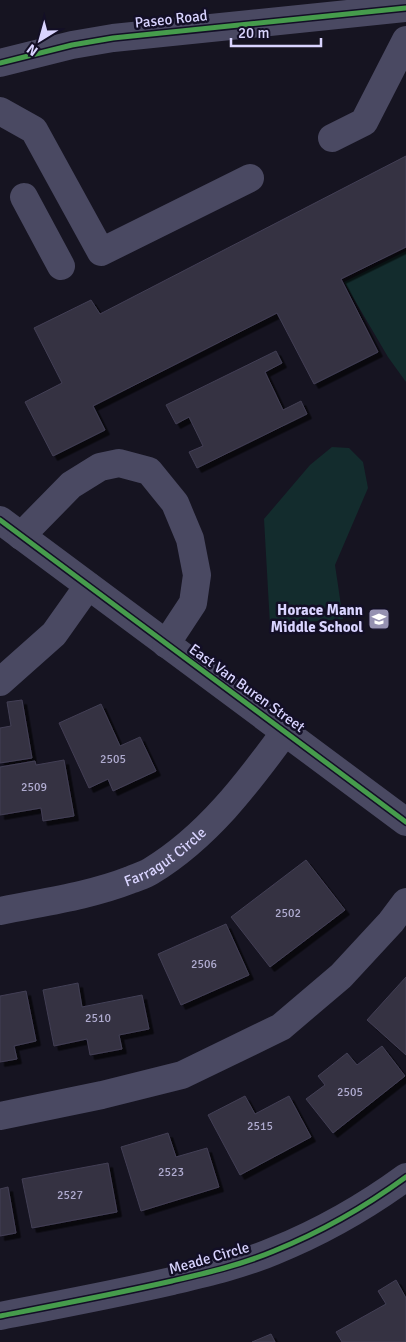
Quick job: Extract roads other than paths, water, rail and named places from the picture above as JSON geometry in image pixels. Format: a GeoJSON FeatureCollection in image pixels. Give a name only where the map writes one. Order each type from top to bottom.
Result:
{"type":"FeatureCollection","features":[{"type":"Feature","properties":{"kind":"street","name":"Paseo Road"},"geometry":{"type":"LineString","coordinates":[[0,63],[72,45],[113,38],[406,8]]}},
{"type":"Feature","properties":{"kind":"street"},"geometry":{"type":"LineString","coordinates":[[332,138],[364,122],[406,40]]}},
{"type":"Feature","properties":{"kind":"street"},"geometry":{"type":"LineString","coordinates":[[0,111],[34,130],[101,252],[250,178]]}},
{"type":"Feature","properties":{"kind":"street"},"geometry":{"type":"LineString","coordinates":[[24,197],[61,266]]}},
{"type":"Feature","properties":{"kind":"street"},"geometry":{"type":"LineString","coordinates":[[10,528],[100,467],[119,463],[149,471],[175,503],[190,539],[198,575],[193,603],[166,644]]}},
{"type":"Feature","properties":{"kind":"street","name":"East Van Buren Street"},"geometry":{"type":"LineString","coordinates":[[10,528],[406,822]]}},
{"type":"Feature","properties":{"kind":"street"},"geometry":{"type":"LineString","coordinates":[[0,682],[54,634],[88,586]]}},
{"type":"Feature","properties":{"kind":"street","name":"Farragut Circle"},"geometry":{"type":"LineString","coordinates":[[0,911],[106,889],[150,872],[182,848],[219,816],[251,778],[285,732]]}},
{"type":"Feature","properties":{"kind":"street"},"geometry":{"type":"LineString","coordinates":[[0,1116],[102,1095],[182,1075],[281,1027],[341,976],[391,922],[406,902]]}},
{"type":"Feature","properties":{"kind":"street","name":"Meade Circle"},"geometry":{"type":"LineString","coordinates":[[0,1316],[211,1272],[272,1252],[322,1230],[380,1196],[406,1176]]}},
{"type":"Feature","properties":{"kind":"place","name":"Horace Mann Middle School"},"geometry":{"type":"Point","coordinates":[379,619]}}]}
